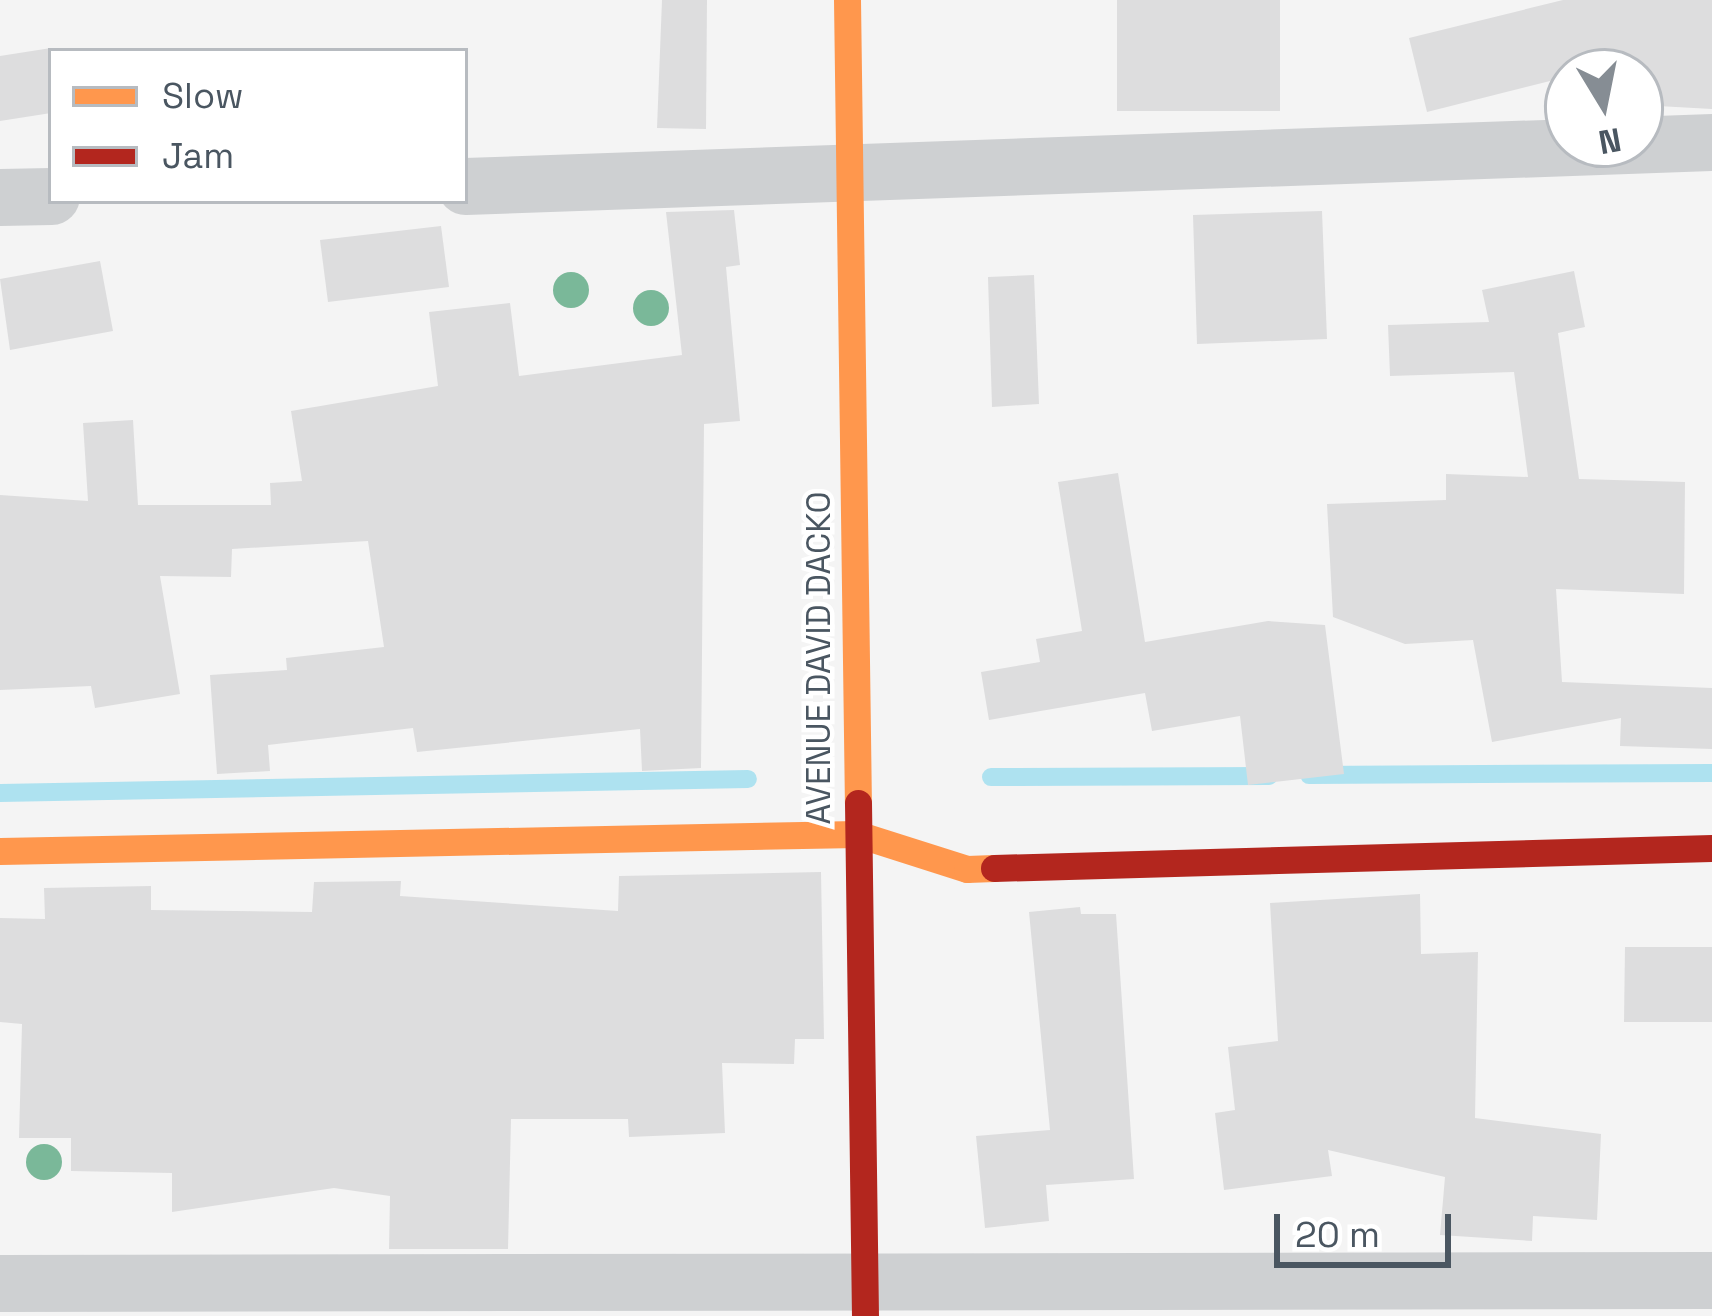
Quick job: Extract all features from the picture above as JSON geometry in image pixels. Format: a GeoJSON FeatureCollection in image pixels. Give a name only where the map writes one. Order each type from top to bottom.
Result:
{"type":"FeatureCollection","features":[{"type":"Feature","properties":{"kind":"street","name":"AVENUE DAVID DACKO"},"geometry":{"type":"LineString","coordinates":[[847,0],[854,177],[864,1298]]}},
{"type":"Feature","properties":{"kind":"street"},"geometry":{"type":"LineString","coordinates":[[468,186],[854,177],[1712,142]]}},
{"type":"Feature","properties":{"kind":"street"},"geometry":{"type":"LineString","coordinates":[[0,197],[48,196]]}},
{"type":"Feature","properties":{"kind":"street"},"geometry":{"type":"LineString","coordinates":[[0,851],[857,833],[967,868],[1712,848]]}},
{"type":"Feature","properties":{"kind":"street"},"geometry":{"type":"LineString","coordinates":[[0,1283],[864,1298],[1712,1280]]}},
{"type":"Feature","properties":{"kind":"building"},"geometry":{"type":"Polygon","coordinates":[[[662,0],[707,0],[706,129],[657,128],[662,0]]]}},
{"type":"Feature","properties":{"kind":"building"},"geometry":{"type":"Polygon","coordinates":[[[1117,0],[1280,0],[1280,111],[1117,111],[1117,0]]]}},
{"type":"Feature","properties":{"kind":"building"},"geometry":{"type":"Polygon","coordinates":[[[1563,0],[1712,0],[1712,109],[1664,106],[1664,48],[1544,48],[1544,83],[1427,112],[1409,38],[1563,0]]]}},
{"type":"Feature","properties":{"kind":"building"},"geometry":{"type":"Polygon","coordinates":[[[48,48],[48,113],[0,121],[0,56],[48,48]]]}},
{"type":"Feature","properties":{"kind":"building"},"geometry":{"type":"Polygon","coordinates":[[[734,210],[740,265],[726,267],[740,421],[704,424],[701,768],[642,771],[640,729],[417,752],[413,728],[268,745],[270,771],[217,774],[210,675],[287,670],[286,658],[384,647],[368,541],[232,549],[231,577],[160,576],[180,694],[95,708],[91,686],[0,690],[0,495],[88,501],[83,423],[133,420],[138,505],[271,505],[270,483],[302,481],[291,411],[438,386],[429,312],[510,303],[519,376],[682,355],[666,212],[734,210]]]}},
{"type":"Feature","properties":{"kind":"building"},"geometry":{"type":"Polygon","coordinates":[[[1322,211],[1327,339],[1197,344],[1193,215],[1322,211]]]}},
{"type":"Feature","properties":{"kind":"building"},"geometry":{"type":"Polygon","coordinates":[[[441,226],[449,287],[328,302],[320,240],[441,226]]]}},
{"type":"Feature","properties":{"kind":"building"},"geometry":{"type":"Polygon","coordinates":[[[100,261],[113,331],[10,350],[0,279],[100,261]]]}},
{"type":"Feature","properties":{"kind":"building"},"geometry":{"type":"Polygon","coordinates":[[[1574,271],[1585,327],[1558,333],[1579,479],[1685,482],[1684,594],[1556,589],[1562,682],[1712,688],[1712,749],[1620,746],[1621,718],[1492,742],[1473,640],[1405,644],[1333,617],[1327,504],[1446,500],[1446,474],[1528,477],[1514,372],[1390,376],[1388,325],[1489,322],[1482,290],[1574,271]]]}},
{"type":"Feature","properties":{"kind":"building"},"geometry":{"type":"Polygon","coordinates":[[[1034,275],[1039,404],[992,407],[988,277],[1034,275]]]}},
{"type":"Feature","properties":{"kind":"building"},"geometry":{"type":"Polygon","coordinates":[[[1118,473],[1145,642],[1268,621],[1325,625],[1344,774],[1248,785],[1240,716],[1152,731],[1145,693],[989,720],[981,672],[1040,662],[1036,639],[1082,631],[1058,482],[1118,473]]]}},
{"type":"Feature","properties":{"kind":"building"},"geometry":{"type":"Polygon","coordinates":[[[821,872],[824,1039],[795,1039],[794,1064],[722,1063],[725,1133],[629,1137],[628,1119],[511,1119],[508,1249],[389,1249],[390,1196],[334,1188],[172,1212],[172,1173],[71,1171],[71,1138],[19,1138],[22,1024],[0,1022],[0,918],[45,919],[44,888],[151,886],[151,910],[312,912],[314,882],[401,881],[400,896],[618,911],[619,876],[821,872]]]}},
{"type":"Feature","properties":{"kind":"building"},"geometry":{"type":"Polygon","coordinates":[[[1420,894],[1421,954],[1478,952],[1475,1118],[1601,1134],[1597,1220],[1533,1216],[1532,1241],[1440,1235],[1445,1177],[1328,1150],[1332,1176],[1224,1190],[1215,1113],[1235,1110],[1228,1047],[1278,1041],[1270,903],[1420,894]]]}},
{"type":"Feature","properties":{"kind":"building"},"geometry":{"type":"Polygon","coordinates":[[[1080,907],[1081,914],[1116,914],[1134,1179],[1046,1185],[1049,1221],[985,1228],[976,1136],[1050,1130],[1029,912],[1080,907]]]}},
{"type":"Feature","properties":{"kind":"building"},"geometry":{"type":"Polygon","coordinates":[[[1625,947],[1712,947],[1712,1022],[1624,1022],[1625,947]]]}},
{"type":"Feature","properties":{"kind":"waterway"},"geometry":{"type":"LineString","coordinates":[[1309,775],[1712,773]]}},
{"type":"Feature","properties":{"kind":"waterway"},"geometry":{"type":"LineString","coordinates":[[991,777],[1269,776]]}},
{"type":"Feature","properties":{"kind":"waterway"},"geometry":{"type":"LineString","coordinates":[[0,793],[748,779]]}},
{"type":"Feature","properties":{"kind":"traffic: slow"},"geometry":{"type":"LineString","coordinates":[[847,0],[858,803]]}},
{"type":"Feature","properties":{"kind":"traffic: slow"},"geometry":{"type":"LineString","coordinates":[[0,851],[857,834],[967,869],[994,868]]}},
{"type":"Feature","properties":{"kind":"traffic: jam"},"geometry":{"type":"LineString","coordinates":[[858,803],[865,1316]]}},
{"type":"Feature","properties":{"kind":"traffic: jam"},"geometry":{"type":"LineString","coordinates":[[994,868],[1712,848]]}}]}
